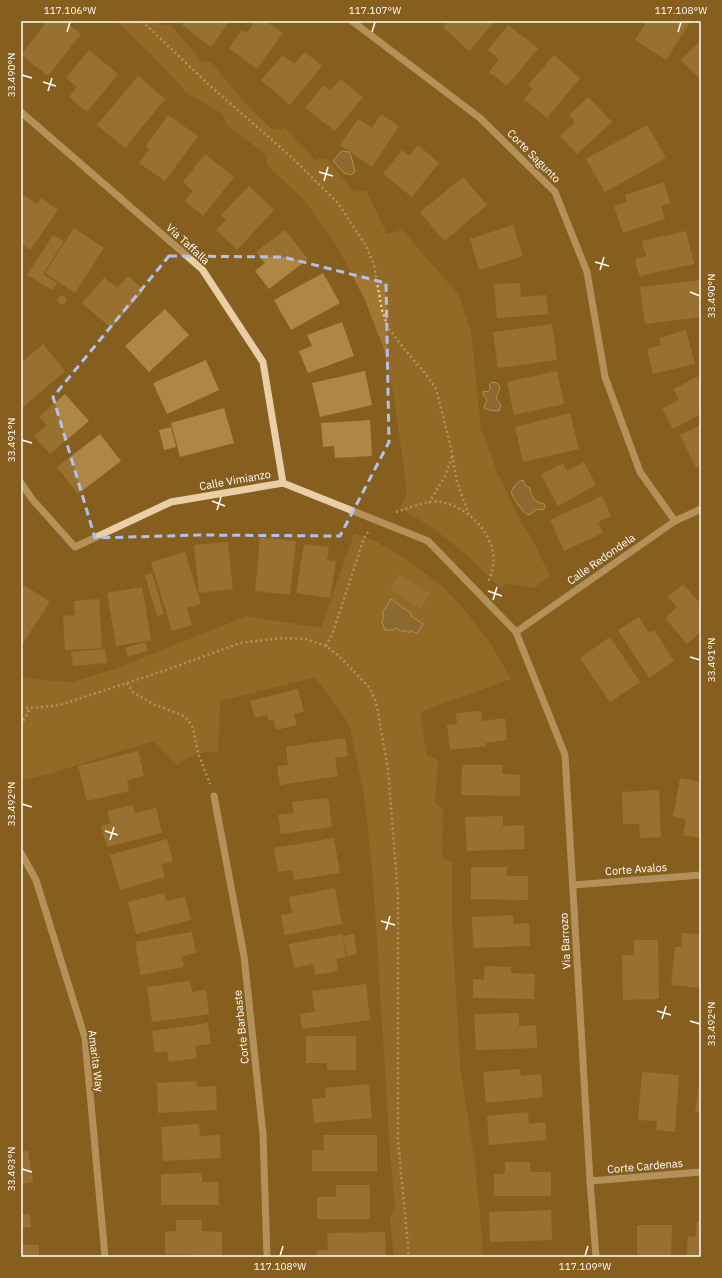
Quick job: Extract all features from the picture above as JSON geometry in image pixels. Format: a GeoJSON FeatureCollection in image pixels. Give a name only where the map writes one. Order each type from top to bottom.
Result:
{"type":"FeatureCollection","features":[{"type":"Feature","properties":{"kind":"street","name":"Corte Sagunto"},"geometry":{"type":"LineString","coordinates":[[352,21],[480,118],[555,192],[588,272],[606,378],[640,472],[675,521]]}},
{"type":"Feature","properties":{"kind":"street","name":"Via Taffalla"},"geometry":{"type":"LineString","coordinates":[[21,112],[202,269],[263,362],[283,483]]}},
{"type":"Feature","properties":{"kind":"street","name":"Calle Vimianzo"},"geometry":{"type":"LineString","coordinates":[[21,483],[32,499],[75,547],[170,502],[283,483],[428,541],[516,632]]}},
{"type":"Feature","properties":{"kind":"street","name":"Calle Redondela"},"geometry":{"type":"LineString","coordinates":[[516,632],[675,521],[701,509]]}},
{"type":"Feature","properties":{"kind":"street","name":"Via Barrozo"},"geometry":{"type":"LineString","coordinates":[[516,632],[565,755],[590,1181],[596,1257]]}},
{"type":"Feature","properties":{"kind":"street","name":"Corte Barbaste"},"geometry":{"type":"LineString","coordinates":[[214,796],[244,956],[263,1134],[267,1257]]}},
{"type":"Feature","properties":{"kind":"street","name":"Amarita Way"},"geometry":{"type":"LineString","coordinates":[[21,853],[36,880],[84,1038],[105,1257]]}},
{"type":"Feature","properties":{"kind":"street","name":"Corte Avalos"},"geometry":{"type":"LineString","coordinates":[[573,885],[701,875]]}},
{"type":"Feature","properties":{"kind":"street","name":"Corte Cardenas"},"geometry":{"type":"LineString","coordinates":[[590,1181],[701,1172]]}},
{"type":"Feature","properties":{"kind":"path"},"geometry":{"type":"LineString","coordinates":[[142,21],[207,83],[288,154],[338,203],[366,246],[374,265],[382,310],[389,329],[405,350],[425,372],[436,390],[458,482],[469,515]]}},
{"type":"Feature","properties":{"kind":"path"},"geometry":{"type":"LineString","coordinates":[[429,503],[445,476],[452,457]]}},
{"type":"Feature","properties":{"kind":"path"},"geometry":{"type":"LineString","coordinates":[[326,646],[333,632],[364,538],[374,520],[419,505],[440,501],[462,509],[482,526],[491,544],[493,562],[492,575],[480,594]]}},
{"type":"Feature","properties":{"kind":"path"},"geometry":{"type":"LineString","coordinates":[[21,707],[30,708],[60,706],[240,643],[282,638],[306,639],[326,646],[339,656],[369,687],[376,702],[388,769],[398,896],[398,1140],[408,1257]]}},
{"type":"Feature","properties":{"kind":"path"},"geometry":{"type":"LineString","coordinates":[[127,683],[134,693],[153,704],[182,715],[188,720],[193,728],[198,753],[214,796]]}},
{"type":"Feature","properties":{"kind":"path"},"geometry":{"type":"LineString","coordinates":[[21,725],[30,708]]}},
{"type":"Feature","properties":{"kind":"highlighted area"},"geometry":{"type":"Polygon","coordinates":[[[169,256],[283,257],[386,283],[389,442],[340,536],[198,535],[95,538],[53,397],[169,256]]]}},
{"type":"Feature","properties":{"kind":"shaded area"},"geometry":{"type":"Polygon","coordinates":[[[117,21],[156,21],[159,25],[170,24],[202,62],[211,62],[246,104],[273,130],[285,128],[315,160],[326,158],[354,192],[366,190],[387,234],[402,230],[459,295],[471,332],[481,428],[497,472],[519,518],[533,541],[550,576],[534,588],[507,583],[501,589],[454,544],[428,525],[400,508],[407,493],[394,396],[384,349],[364,298],[338,248],[305,201],[267,165],[266,154],[227,126],[223,114],[187,93],[152,55],[117,21]]]}},
{"type":"Feature","properties":{"kind":"shaded area"},"geometry":{"type":"Polygon","coordinates":[[[342,151],[349,152],[351,156],[355,171],[352,175],[344,173],[333,161],[342,151]]]}},
{"type":"Feature","properties":{"kind":"shaded area"},"geometry":{"type":"Polygon","coordinates":[[[492,382],[497,383],[500,387],[496,398],[501,405],[499,411],[484,408],[487,400],[483,393],[484,391],[487,392],[490,389],[489,385],[492,382]]]}},
{"type":"Feature","properties":{"kind":"shaded area"},"geometry":{"type":"Polygon","coordinates":[[[523,480],[525,485],[530,488],[534,499],[544,504],[545,507],[543,510],[537,509],[529,515],[521,509],[511,492],[517,483],[523,480]]]}},
{"type":"Feature","properties":{"kind":"shaded area"},"geometry":{"type":"Polygon","coordinates":[[[354,534],[375,541],[409,561],[443,587],[467,613],[491,644],[511,679],[420,712],[427,756],[438,760],[435,803],[443,810],[442,858],[452,862],[452,922],[460,1066],[474,1156],[483,1257],[394,1257],[390,1219],[395,1208],[373,878],[364,793],[349,724],[315,677],[220,701],[218,752],[196,754],[177,765],[153,741],[52,773],[21,781],[21,676],[42,680],[72,682],[118,668],[247,616],[321,628],[354,534]]]}},
{"type":"Feature","properties":{"kind":"shaded area"},"geometry":{"type":"Polygon","coordinates":[[[391,599],[423,624],[417,634],[410,630],[409,633],[404,630],[403,632],[396,628],[393,630],[385,630],[382,622],[384,615],[382,614],[391,599]]]}},
{"type":"Feature","properties":{"kind":"building"},"geometry":{"type":"Polygon","coordinates":[[[47,21],[65,21],[81,34],[48,76],[21,55],[47,21]]]}},
{"type":"Feature","properties":{"kind":"building"},"geometry":{"type":"Polygon","coordinates":[[[185,21],[230,21],[211,47],[182,25],[185,21]]]}},
{"type":"Feature","properties":{"kind":"building"},"geometry":{"type":"Polygon","coordinates":[[[255,21],[265,21],[283,33],[257,69],[229,48],[242,30],[247,33],[255,21]]]}},
{"type":"Feature","properties":{"kind":"building"},"geometry":{"type":"Polygon","coordinates":[[[448,21],[495,21],[469,51],[443,27],[448,21]]]}},
{"type":"Feature","properties":{"kind":"building"},"geometry":{"type":"Polygon","coordinates":[[[647,21],[691,21],[666,60],[635,40],[647,21]]]}},
{"type":"Feature","properties":{"kind":"building"},"geometry":{"type":"Polygon","coordinates":[[[508,25],[538,48],[507,86],[489,72],[499,59],[488,50],[508,25]]]}},
{"type":"Feature","properties":{"kind":"building"},"geometry":{"type":"Polygon","coordinates":[[[701,40],[701,80],[681,60],[701,40]]]}},
{"type":"Feature","properties":{"kind":"building"},"geometry":{"type":"Polygon","coordinates":[[[89,50],[118,74],[87,112],[69,97],[77,87],[66,78],[89,50]]]}},
{"type":"Feature","properties":{"kind":"building"},"geometry":{"type":"Polygon","coordinates":[[[305,52],[322,66],[290,105],[261,80],[283,55],[294,64],[305,52]]]}},
{"type":"Feature","properties":{"kind":"building"},"geometry":{"type":"Polygon","coordinates":[[[554,55],[580,78],[547,118],[524,99],[533,89],[528,85],[554,55]]]}},
{"type":"Feature","properties":{"kind":"building"},"geometry":{"type":"Polygon","coordinates":[[[138,76],[165,99],[125,148],[97,125],[138,76]]]}},
{"type":"Feature","properties":{"kind":"building"},"geometry":{"type":"Polygon","coordinates":[[[340,79],[363,97],[335,131],[305,108],[324,85],[330,91],[340,79]]]}},
{"type":"Feature","properties":{"kind":"building"},"geometry":{"type":"Polygon","coordinates":[[[588,97],[612,122],[577,154],[560,136],[575,122],[569,115],[588,97]]]}},
{"type":"Feature","properties":{"kind":"building"},"geometry":{"type":"Polygon","coordinates":[[[381,114],[399,126],[372,167],[340,145],[358,119],[372,128],[381,114]]]}},
{"type":"Feature","properties":{"kind":"building"},"geometry":{"type":"Polygon","coordinates":[[[168,115],[198,136],[165,181],[139,163],[149,149],[146,146],[168,115]]]}},
{"type":"Feature","properties":{"kind":"building"},"geometry":{"type":"Polygon","coordinates":[[[647,125],[666,158],[605,192],[586,159],[647,125]]]}},
{"type":"Feature","properties":{"kind":"building"},"geometry":{"type":"Polygon","coordinates":[[[418,145],[439,163],[412,197],[383,174],[402,150],[409,156],[418,145]]]}},
{"type":"Feature","properties":{"kind":"building"},"geometry":{"type":"Polygon","coordinates":[[[205,154],[234,177],[203,216],[185,201],[193,191],[183,182],[205,154]]]}},
{"type":"Feature","properties":{"kind":"building"},"geometry":{"type":"Polygon","coordinates":[[[463,177],[487,205],[444,241],[420,212],[463,177]]]}},
{"type":"Feature","properties":{"kind":"building"},"geometry":{"type":"Polygon","coordinates":[[[664,182],[670,203],[661,206],[665,219],[623,233],[614,206],[627,202],[625,195],[664,182]]]}},
{"type":"Feature","properties":{"kind":"building"},"geometry":{"type":"Polygon","coordinates":[[[249,186],[274,210],[237,250],[216,230],[226,220],[221,215],[249,186]]]}},
{"type":"Feature","properties":{"kind":"building"},"geometry":{"type":"Polygon","coordinates":[[[22,194],[37,204],[41,198],[58,210],[30,250],[21,244],[22,194]]]}},
{"type":"Feature","properties":{"kind":"building"},"geometry":{"type":"Polygon","coordinates":[[[513,225],[523,256],[479,270],[470,239],[513,225]]]}},
{"type":"Feature","properties":{"kind":"building"},"geometry":{"type":"Polygon","coordinates":[[[74,228],[104,248],[75,293],[45,273],[74,228]]]}},
{"type":"Feature","properties":{"kind":"building"},"geometry":{"type":"Polygon","coordinates":[[[285,230],[308,259],[269,289],[255,271],[265,263],[256,252],[285,230]]]}},
{"type":"Feature","properties":{"kind":"building"},"geometry":{"type":"Polygon","coordinates":[[[686,231],[694,264],[639,276],[635,259],[646,256],[642,241],[686,231]]]}},
{"type":"Feature","properties":{"kind":"building"},"geometry":{"type":"Polygon","coordinates":[[[53,235],[64,241],[43,274],[57,283],[52,290],[27,275],[53,235]]]}},
{"type":"Feature","properties":{"kind":"building"},"geometry":{"type":"Polygon","coordinates":[[[323,273],[340,303],[291,330],[274,300],[323,273]]]}},
{"type":"Feature","properties":{"kind":"building"},"geometry":{"type":"Polygon","coordinates":[[[128,276],[144,290],[111,328],[82,303],[104,278],[117,288],[128,276]]]}},
{"type":"Feature","properties":{"kind":"building"},"geometry":{"type":"Polygon","coordinates":[[[700,280],[701,317],[645,324],[640,287],[700,280]]]}},
{"type":"Feature","properties":{"kind":"building"},"geometry":{"type":"Polygon","coordinates":[[[520,283],[521,297],[546,295],[548,314],[497,318],[494,284],[520,283]]]}},
{"type":"Feature","properties":{"kind":"building"},"geometry":{"type":"Polygon","coordinates":[[[62,295],[67,300],[62,305],[57,300],[62,295]]]}},
{"type":"Feature","properties":{"kind":"building"},"geometry":{"type":"Polygon","coordinates":[[[165,309],[189,335],[149,372],[125,346],[165,309]]]}},
{"type":"Feature","properties":{"kind":"building"},"geometry":{"type":"Polygon","coordinates":[[[342,322],[354,356],[308,373],[299,351],[312,346],[307,335],[342,322]]]}},
{"type":"Feature","properties":{"kind":"building"},"geometry":{"type":"Polygon","coordinates":[[[552,324],[557,360],[498,368],[493,332],[552,324]]]}},
{"type":"Feature","properties":{"kind":"building"},"geometry":{"type":"Polygon","coordinates":[[[686,330],[695,364],[653,374],[647,349],[661,345],[659,338],[686,330]]]}},
{"type":"Feature","properties":{"kind":"building"},"geometry":{"type":"Polygon","coordinates":[[[43,344],[65,371],[23,407],[21,404],[21,363],[43,344]]]}},
{"type":"Feature","properties":{"kind":"building"},"geometry":{"type":"Polygon","coordinates":[[[206,360],[219,390],[167,414],[153,383],[206,360]]]}},
{"type":"Feature","properties":{"kind":"building"},"geometry":{"type":"Polygon","coordinates":[[[365,371],[372,405],[320,417],[312,383],[365,371]]]}},
{"type":"Feature","properties":{"kind":"building"},"geometry":{"type":"Polygon","coordinates":[[[557,371],[564,404],[514,415],[507,382],[557,371]]]}},
{"type":"Feature","properties":{"kind":"building"},"geometry":{"type":"Polygon","coordinates":[[[698,376],[701,382],[701,414],[673,429],[662,409],[679,400],[674,389],[698,376]]]}},
{"type":"Feature","properties":{"kind":"building"},"geometry":{"type":"Polygon","coordinates":[[[65,394],[89,421],[50,454],[34,436],[47,425],[39,417],[65,394]]]}},
{"type":"Feature","properties":{"kind":"building"},"geometry":{"type":"Polygon","coordinates":[[[224,408],[234,443],[180,457],[171,423],[224,408]]]}},
{"type":"Feature","properties":{"kind":"building"},"geometry":{"type":"Polygon","coordinates":[[[570,413],[579,449],[523,462],[515,427],[570,413]]]}},
{"type":"Feature","properties":{"kind":"building"},"geometry":{"type":"Polygon","coordinates":[[[370,420],[372,456],[335,458],[334,446],[323,447],[321,423],[370,420]]]}},
{"type":"Feature","properties":{"kind":"building"},"geometry":{"type":"Polygon","coordinates":[[[701,425],[701,465],[696,468],[680,435],[701,425]]]}},
{"type":"Feature","properties":{"kind":"building"},"geometry":{"type":"Polygon","coordinates":[[[171,427],[176,447],[164,450],[159,430],[171,427]]]}},
{"type":"Feature","properties":{"kind":"building"},"geometry":{"type":"Polygon","coordinates":[[[100,434],[121,461],[78,494],[57,467],[100,434]]]}},
{"type":"Feature","properties":{"kind":"building"},"geometry":{"type":"Polygon","coordinates":[[[584,462],[596,485],[558,506],[541,475],[563,463],[567,471],[584,462]]]}},
{"type":"Feature","properties":{"kind":"building"},"geometry":{"type":"Polygon","coordinates":[[[602,496],[611,516],[598,522],[603,533],[564,551],[550,520],[602,496]]]}},
{"type":"Feature","properties":{"kind":"building"},"geometry":{"type":"Polygon","coordinates":[[[260,537],[296,541],[290,595],[255,591],[260,537]]]}},
{"type":"Feature","properties":{"kind":"building"},"geometry":{"type":"Polygon","coordinates":[[[228,542],[233,589],[199,593],[194,545],[228,542]]]}},
{"type":"Feature","properties":{"kind":"building"},"geometry":{"type":"Polygon","coordinates":[[[304,544],[329,547],[327,560],[336,561],[330,598],[296,593],[304,544]]]}},
{"type":"Feature","properties":{"kind":"building"},"geometry":{"type":"Polygon","coordinates":[[[185,552],[201,604],[187,608],[192,625],[172,631],[151,562],[185,552]]]}},
{"type":"Feature","properties":{"kind":"building"},"geometry":{"type":"Polygon","coordinates":[[[152,573],[164,614],[157,616],[145,575],[152,573]]]}},
{"type":"Feature","properties":{"kind":"building"},"geometry":{"type":"Polygon","coordinates":[[[399,574],[430,593],[421,609],[390,589],[399,574]]]}},
{"type":"Feature","properties":{"kind":"building"},"geometry":{"type":"Polygon","coordinates":[[[683,584],[701,604],[701,632],[687,644],[665,618],[677,607],[668,597],[683,584]]]}},
{"type":"Feature","properties":{"kind":"building"},"geometry":{"type":"Polygon","coordinates":[[[24,585],[50,602],[21,646],[21,589],[24,585]]]}},
{"type":"Feature","properties":{"kind":"building"},"geometry":{"type":"Polygon","coordinates":[[[142,587],[151,640],[116,646],[107,593],[142,587]]]}},
{"type":"Feature","properties":{"kind":"building"},"geometry":{"type":"Polygon","coordinates":[[[99,599],[102,648],[65,650],[63,616],[75,615],[74,601],[99,599]]]}},
{"type":"Feature","properties":{"kind":"building"},"geometry":{"type":"Polygon","coordinates":[[[639,617],[649,633],[654,630],[674,661],[649,678],[618,630],[639,617]]]}},
{"type":"Feature","properties":{"kind":"building"},"geometry":{"type":"Polygon","coordinates":[[[610,637],[640,682],[610,702],[580,658],[610,637]]]}},
{"type":"Feature","properties":{"kind":"building"},"geometry":{"type":"Polygon","coordinates":[[[145,642],[148,651],[128,657],[125,648],[145,642]]]}},
{"type":"Feature","properties":{"kind":"building"},"geometry":{"type":"Polygon","coordinates":[[[105,649],[107,663],[73,666],[71,652],[105,649]]]}},
{"type":"Feature","properties":{"kind":"building"},"geometry":{"type":"Polygon","coordinates":[[[298,689],[304,712],[294,714],[297,725],[276,730],[274,719],[268,721],[267,715],[255,718],[250,701],[298,689]]]}},
{"type":"Feature","properties":{"kind":"building"},"geometry":{"type":"Polygon","coordinates":[[[481,711],[482,721],[505,718],[507,740],[486,743],[486,746],[450,750],[447,725],[457,724],[456,713],[481,711]]]}},
{"type":"Feature","properties":{"kind":"building"},"geometry":{"type":"Polygon","coordinates":[[[345,738],[348,756],[335,758],[338,776],[280,785],[277,766],[288,765],[286,747],[345,738]]]}},
{"type":"Feature","properties":{"kind":"building"},"geometry":{"type":"Polygon","coordinates":[[[138,751],[144,776],[127,780],[129,791],[87,801],[78,766],[138,751]]]}},
{"type":"Feature","properties":{"kind":"building"},"geometry":{"type":"Polygon","coordinates":[[[462,765],[503,765],[502,774],[520,775],[520,796],[461,795],[462,765]]]}},
{"type":"Feature","properties":{"kind":"building"},"geometry":{"type":"Polygon","coordinates":[[[680,778],[701,782],[701,838],[683,835],[686,819],[673,817],[680,778]]]}},
{"type":"Feature","properties":{"kind":"building"},"geometry":{"type":"Polygon","coordinates":[[[659,790],[661,837],[640,838],[639,824],[623,824],[622,792],[659,790]]]}},
{"type":"Feature","properties":{"kind":"building"},"geometry":{"type":"Polygon","coordinates":[[[328,798],[332,827],[281,834],[278,815],[294,813],[292,802],[328,798]]]}},
{"type":"Feature","properties":{"kind":"building"},"geometry":{"type":"Polygon","coordinates":[[[132,805],[135,813],[156,808],[162,833],[107,847],[101,826],[111,823],[107,811],[132,805]]]}},
{"type":"Feature","properties":{"kind":"building"},"geometry":{"type":"Polygon","coordinates":[[[503,816],[503,826],[524,825],[525,849],[467,851],[465,817],[503,816]]]}},
{"type":"Feature","properties":{"kind":"building"},"geometry":{"type":"Polygon","coordinates":[[[334,838],[340,873],[294,880],[292,870],[278,872],[274,848],[334,838]]]}},
{"type":"Feature","properties":{"kind":"building"},"geometry":{"type":"Polygon","coordinates":[[[167,839],[173,861],[161,865],[165,877],[120,890],[110,855],[167,839]]]}},
{"type":"Feature","properties":{"kind":"building"},"geometry":{"type":"Polygon","coordinates":[[[471,867],[507,867],[507,876],[528,876],[528,900],[471,899],[471,867]]]}},
{"type":"Feature","properties":{"kind":"building"},"geometry":{"type":"Polygon","coordinates":[[[335,888],[342,924],[285,935],[281,915],[292,913],[289,897],[335,888]]]}},
{"type":"Feature","properties":{"kind":"building"},"geometry":{"type":"Polygon","coordinates":[[[164,893],[166,901],[185,897],[191,920],[136,934],[128,902],[164,893]]]}},
{"type":"Feature","properties":{"kind":"building"},"geometry":{"type":"Polygon","coordinates":[[[513,915],[513,924],[529,923],[530,946],[473,948],[472,917],[513,915]]]}},
{"type":"Feature","properties":{"kind":"building"},"geometry":{"type":"Polygon","coordinates":[[[192,932],[196,953],[182,956],[184,967],[141,975],[135,942],[192,932]]]}},
{"type":"Feature","properties":{"kind":"building"},"geometry":{"type":"Polygon","coordinates":[[[682,933],[701,934],[701,988],[671,985],[675,947],[681,947],[682,933]]]}},
{"type":"Feature","properties":{"kind":"building"},"geometry":{"type":"Polygon","coordinates":[[[342,934],[346,957],[336,959],[338,971],[315,975],[313,964],[294,968],[289,944],[342,934]]]}},
{"type":"Feature","properties":{"kind":"building"},"geometry":{"type":"Polygon","coordinates":[[[354,934],[357,954],[347,956],[343,936],[354,934]]]}},
{"type":"Feature","properties":{"kind":"building"},"geometry":{"type":"Polygon","coordinates":[[[634,940],[658,940],[659,999],[623,1000],[622,955],[634,955],[634,940]]]}},
{"type":"Feature","properties":{"kind":"building"},"geometry":{"type":"Polygon","coordinates":[[[485,966],[511,967],[511,973],[535,974],[534,999],[473,998],[473,979],[484,980],[485,966]]]}},
{"type":"Feature","properties":{"kind":"building"},"geometry":{"type":"Polygon","coordinates":[[[190,981],[192,992],[206,990],[209,1014],[152,1022],[147,987],[190,981]]]}},
{"type":"Feature","properties":{"kind":"building"},"geometry":{"type":"Polygon","coordinates":[[[366,984],[370,1020],[302,1029],[300,1014],[315,1012],[312,991],[366,984]]]}},
{"type":"Feature","properties":{"kind":"building"},"geometry":{"type":"Polygon","coordinates":[[[519,1013],[519,1026],[536,1025],[537,1048],[476,1050],[474,1014],[519,1013]]]}},
{"type":"Feature","properties":{"kind":"building"},"geometry":{"type":"Polygon","coordinates":[[[208,1023],[211,1044],[195,1046],[197,1058],[169,1062],[167,1051],[155,1053],[152,1031],[208,1023]]]}},
{"type":"Feature","properties":{"kind":"building"},"geometry":{"type":"Polygon","coordinates":[[[306,1036],[356,1036],[356,1070],[327,1070],[327,1063],[306,1063],[306,1036]]]}},
{"type":"Feature","properties":{"kind":"building"},"geometry":{"type":"Polygon","coordinates":[[[520,1069],[521,1076],[541,1074],[543,1097],[486,1103],[483,1072],[520,1069]]]}},
{"type":"Feature","properties":{"kind":"building"},"geometry":{"type":"Polygon","coordinates":[[[642,1072],[679,1075],[675,1132],[656,1130],[657,1121],[638,1120],[642,1072]]]}},
{"type":"Feature","properties":{"kind":"building"},"geometry":{"type":"Polygon","coordinates":[[[701,1077],[701,1113],[695,1112],[701,1077]]]}},
{"type":"Feature","properties":{"kind":"building"},"geometry":{"type":"Polygon","coordinates":[[[197,1081],[197,1087],[216,1086],[217,1110],[158,1113],[157,1083],[197,1081]]]}},
{"type":"Feature","properties":{"kind":"building"},"geometry":{"type":"Polygon","coordinates":[[[369,1084],[372,1118],[314,1123],[312,1099],[326,1098],[325,1088],[369,1084]]]}},
{"type":"Feature","properties":{"kind":"building"},"geometry":{"type":"Polygon","coordinates":[[[528,1112],[529,1124],[545,1122],[546,1140],[489,1145],[487,1116],[528,1112]]]}},
{"type":"Feature","properties":{"kind":"building"},"geometry":{"type":"Polygon","coordinates":[[[199,1124],[200,1136],[220,1135],[221,1158],[163,1161],[161,1127],[199,1124]]]}},
{"type":"Feature","properties":{"kind":"building"},"geometry":{"type":"Polygon","coordinates":[[[323,1135],[377,1135],[377,1171],[312,1171],[312,1150],[324,1150],[323,1135]]]}},
{"type":"Feature","properties":{"kind":"building"},"geometry":{"type":"Polygon","coordinates":[[[28,1151],[33,1182],[21,1184],[21,1152],[28,1151]]]}},
{"type":"Feature","properties":{"kind":"building"},"geometry":{"type":"Polygon","coordinates":[[[505,1162],[530,1162],[530,1172],[551,1172],[551,1196],[494,1196],[494,1174],[505,1174],[505,1162]]]}},
{"type":"Feature","properties":{"kind":"building"},"geometry":{"type":"Polygon","coordinates":[[[202,1173],[202,1182],[218,1182],[219,1205],[161,1205],[161,1174],[202,1173]]]}},
{"type":"Feature","properties":{"kind":"building"},"geometry":{"type":"Polygon","coordinates":[[[336,1185],[370,1185],[370,1219],[317,1219],[317,1197],[336,1197],[336,1185]]]}},
{"type":"Feature","properties":{"kind":"building"},"geometry":{"type":"Polygon","coordinates":[[[551,1210],[552,1240],[490,1242],[489,1212],[551,1210]]]}},
{"type":"Feature","properties":{"kind":"building"},"geometry":{"type":"Polygon","coordinates":[[[21,1214],[30,1214],[31,1227],[21,1228],[21,1214]]]}},
{"type":"Feature","properties":{"kind":"building"},"geometry":{"type":"Polygon","coordinates":[[[176,1220],[202,1220],[202,1231],[222,1232],[222,1256],[165,1254],[165,1232],[176,1231],[176,1220]]]}},
{"type":"Feature","properties":{"kind":"building"},"geometry":{"type":"Polygon","coordinates":[[[697,1221],[701,1221],[701,1257],[686,1257],[688,1236],[695,1237],[697,1221]]]}},
{"type":"Feature","properties":{"kind":"building"},"geometry":{"type":"Polygon","coordinates":[[[637,1225],[672,1225],[671,1257],[637,1257],[637,1225]]]}},
{"type":"Feature","properties":{"kind":"building"},"geometry":{"type":"Polygon","coordinates":[[[385,1232],[386,1257],[317,1257],[317,1250],[328,1250],[327,1233],[385,1232]]]}},
{"type":"Feature","properties":{"kind":"building"},"geometry":{"type":"Polygon","coordinates":[[[21,1245],[39,1245],[39,1257],[21,1257],[21,1245]]]}}]}
